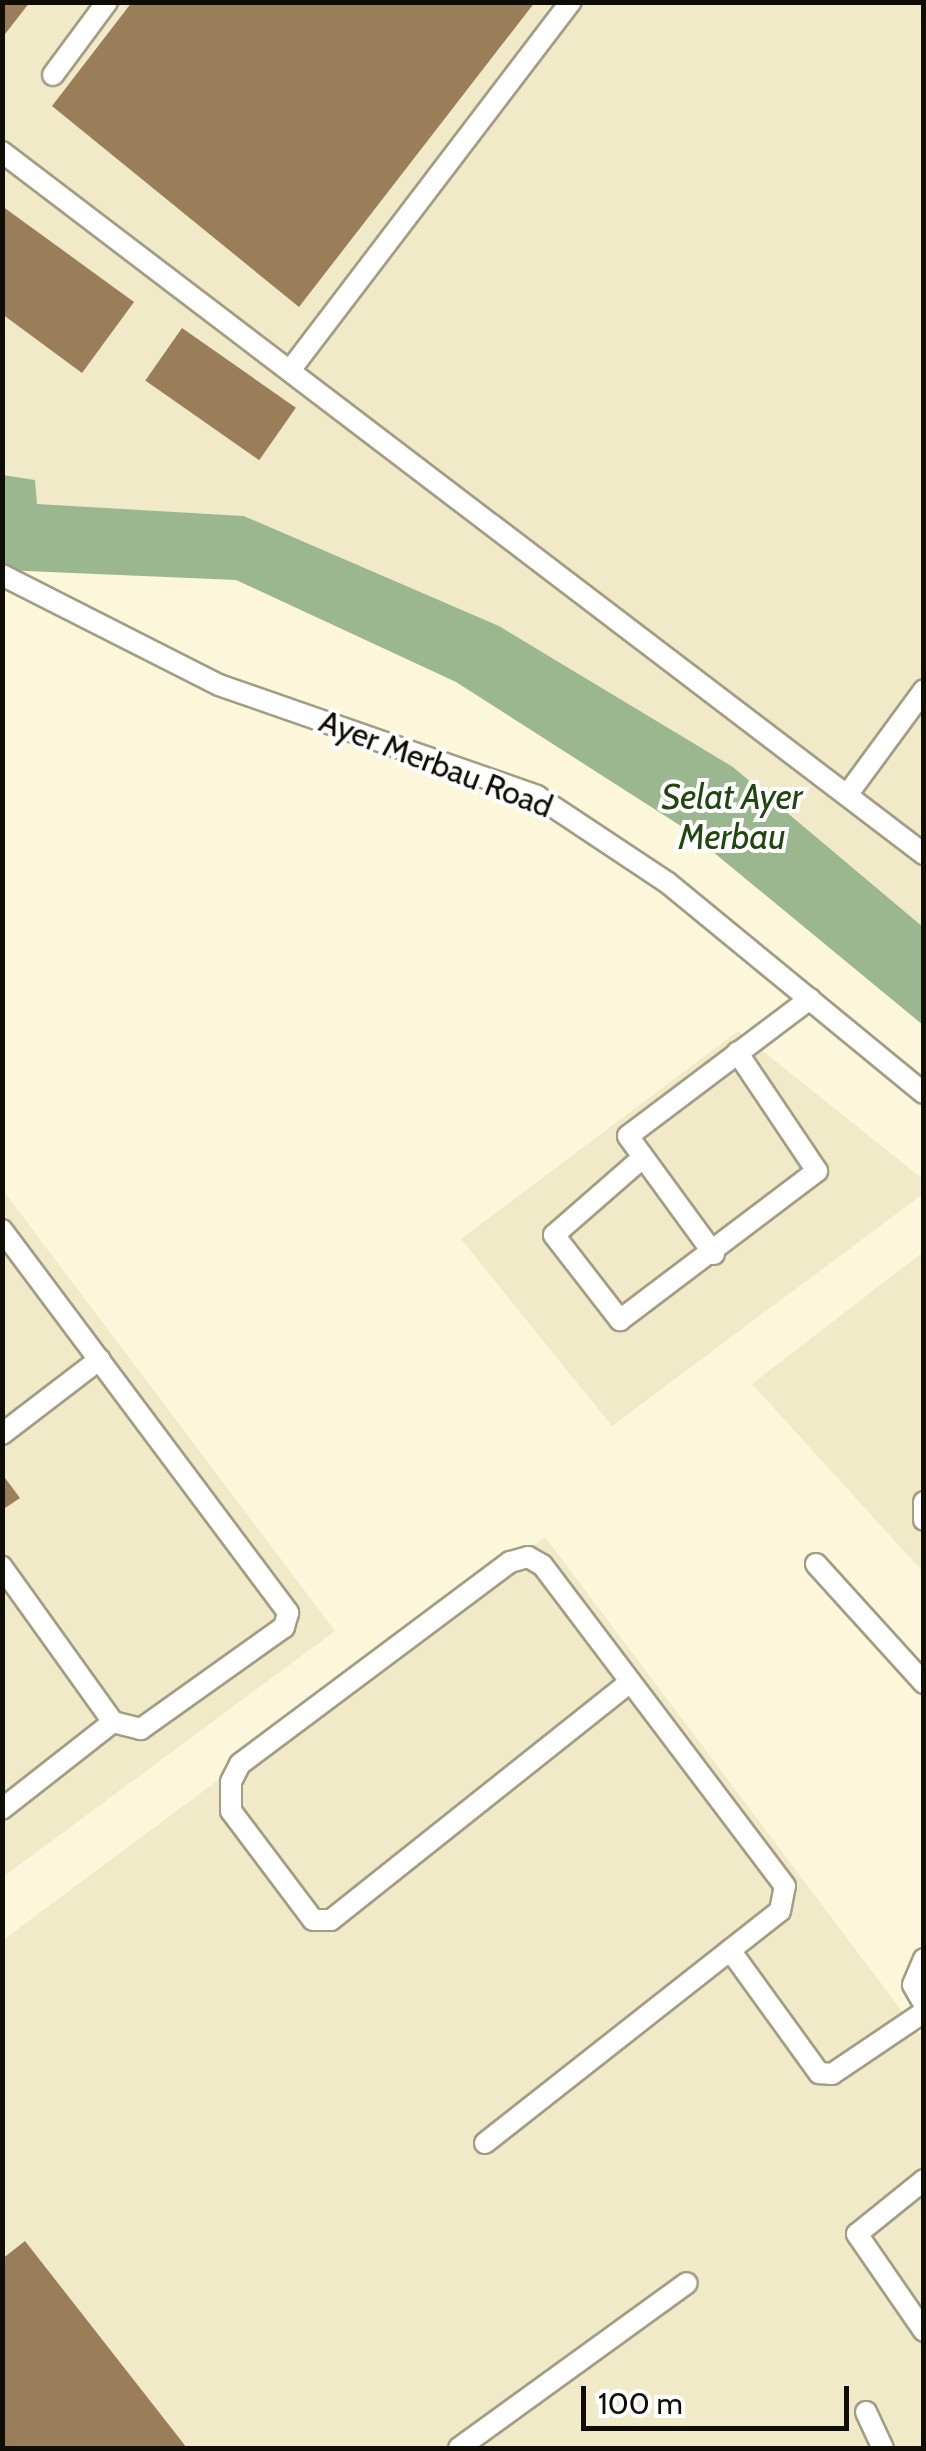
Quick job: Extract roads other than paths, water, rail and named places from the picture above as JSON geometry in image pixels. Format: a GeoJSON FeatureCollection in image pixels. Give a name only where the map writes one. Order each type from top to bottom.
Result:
{"type":"FeatureCollection","features":[{"type":"Feature","properties":{"kind":"street"},"geometry":{"type":"LineString","coordinates":[[53,76],[107,2]]}},
{"type":"Feature","properties":{"kind":"street"},"geometry":{"type":"LineString","coordinates":[[291,369],[571,2]]}},
{"type":"Feature","properties":{"kind":"street"},"geometry":{"type":"LineString","coordinates":[[2,152],[924,854]]}},
{"type":"Feature","properties":{"kind":"street","name":"Ayer Merbau Road"},"geometry":{"type":"LineString","coordinates":[[2,574],[192,670],[537,796],[668,882],[924,1093]]}},
{"type":"Feature","properties":{"kind":"street"},"geometry":{"type":"LineString","coordinates":[[847,795],[924,690]]}},
{"type":"Feature","properties":{"kind":"street"},"geometry":{"type":"LineString","coordinates":[[714,1254],[640,1160],[630,1132],[810,999]]}},
{"type":"Feature","properties":{"kind":"street"},"geometry":{"type":"LineString","coordinates":[[640,1160],[554,1235],[608,1314],[631,1319],[817,1171],[738,1052]]}},
{"type":"Feature","properties":{"kind":"street"},"geometry":{"type":"LineString","coordinates":[[2,1230],[288,1613],[284,1626],[148,1728],[113,1722],[2,1567]]}},
{"type":"Feature","properties":{"kind":"street"},"geometry":{"type":"LineString","coordinates":[[5,1427],[100,1359]]}},
{"type":"Feature","properties":{"kind":"street"},"geometry":{"type":"LineString","coordinates":[[924,1502],[924,1520]]}},
{"type":"Feature","properties":{"kind":"street"},"geometry":{"type":"LineString","coordinates":[[484,2143],[780,1911],[785,1886],[542,1565],[519,1558],[240,1764],[231,1811],[313,1920],[330,1920],[630,1682]]}},
{"type":"Feature","properties":{"kind":"street"},"geometry":{"type":"LineString","coordinates":[[816,1564],[924,1683]]}},
{"type":"Feature","properties":{"kind":"street"},"geometry":{"type":"LineString","coordinates":[[2,1809],[113,1722]]}},
{"type":"Feature","properties":{"kind":"street"},"geometry":{"type":"LineString","coordinates":[[730,1950],[819,2072],[832,2074],[924,2012]]}},
{"type":"Feature","properties":{"kind":"street"},"geometry":{"type":"LineString","coordinates":[[924,1960],[913,1985],[924,2004]]}},
{"type":"Feature","properties":{"kind":"street"},"geometry":{"type":"LineString","coordinates":[[924,2180],[858,2234],[924,2331]]}},
{"type":"Feature","properties":{"kind":"street"},"geometry":{"type":"LineString","coordinates":[[460,2448],[483,2442],[687,2283]]}},
{"type":"Feature","properties":{"kind":"street"},"geometry":{"type":"LineString","coordinates":[[866,2412],[882,2448]]}},
{"type":"Feature","properties":{"kind":"water","name":"Selat Ayer Merbau"},"geometry":{"type":"Polygon","coordinates":[[[3,475],[35,480],[37,504],[244,516],[499,626],[733,767],[923,927],[923,1025],[684,828],[456,682],[236,580],[3,570],[3,475]]]}}]}
